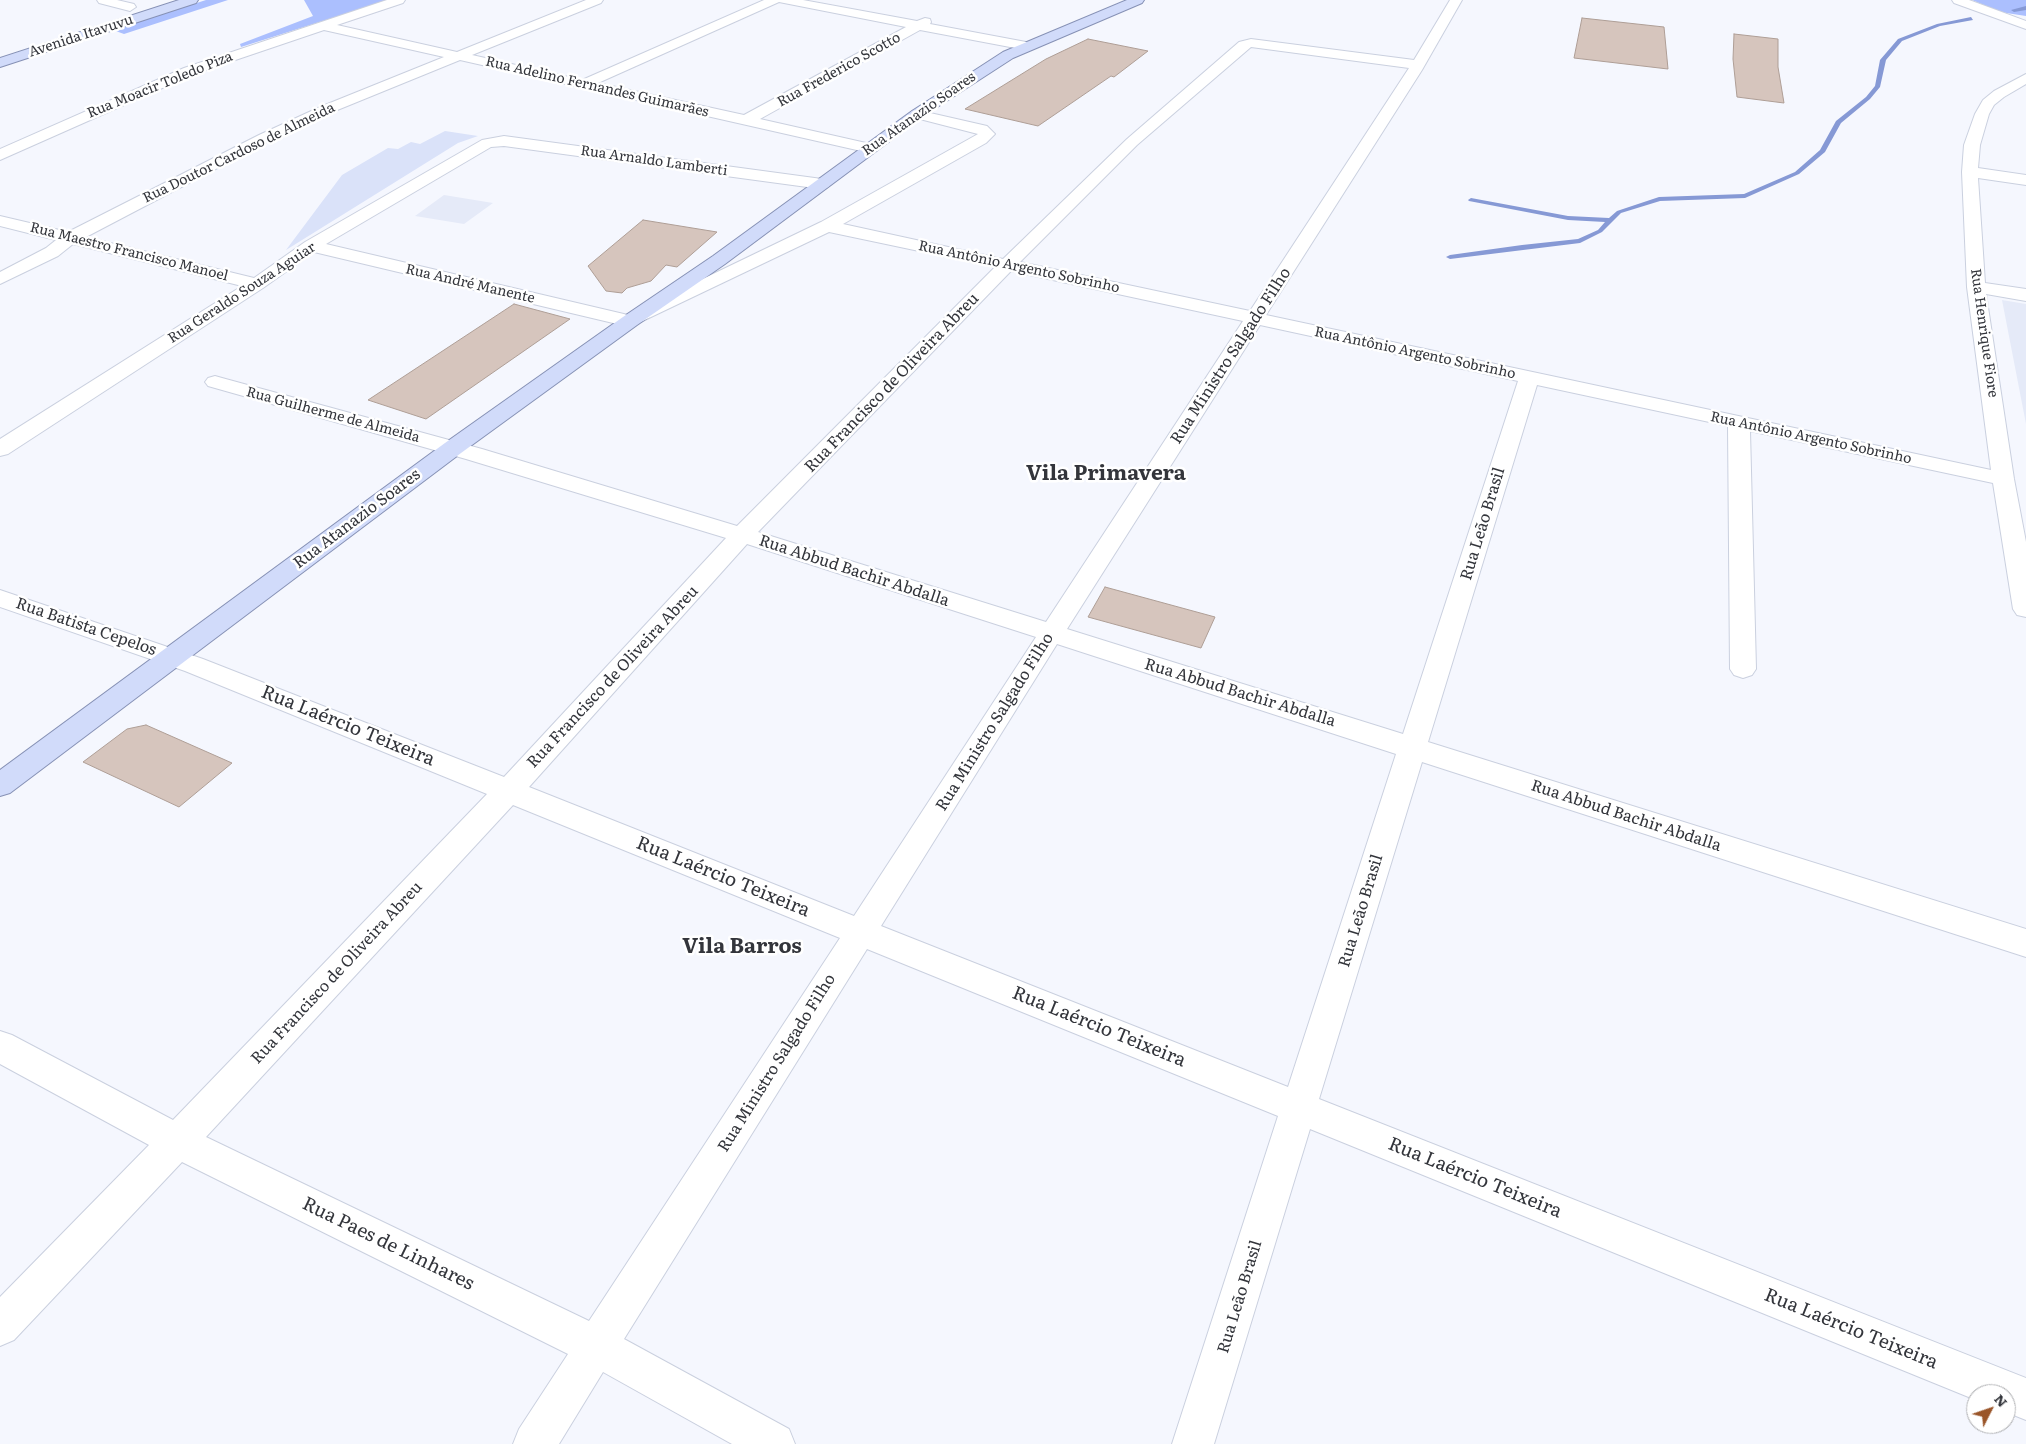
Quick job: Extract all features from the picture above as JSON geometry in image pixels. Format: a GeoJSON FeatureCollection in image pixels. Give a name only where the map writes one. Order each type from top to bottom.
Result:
{"type":"FeatureCollection","features":[{"type":"Feature","properties":{"kind":"main road","name":"Avenida Itavuvu"},"geometry":{"type":"LineString","coordinates":[[0,50],[153,0]]}},
{"type":"Feature","properties":{"kind":"main road","name":"Avenida Itavuvu"},"geometry":{"type":"LineString","coordinates":[[0,63],[192,0]]}},
{"type":"Feature","properties":{"kind":"main road","name":"Rua Atanazio Soares"},"geometry":{"type":"LineString","coordinates":[[0,785],[452,448],[719,260],[917,114],[996,62],[1034,43],[1138,0]]}},
{"type":"Feature","properties":{"kind":"street"},"geometry":{"type":"LineString","coordinates":[[102,0],[130,7]]}},
{"type":"Feature","properties":{"kind":"street","name":"Rua Moacir Toledo Piza"},"geometry":{"type":"LineString","coordinates":[[0,155],[189,71],[398,0]]}},
{"type":"Feature","properties":{"kind":"street","name":"Rua Doutor Cardoso de Almeida"},"geometry":{"type":"LineString","coordinates":[[0,279],[52,252],[70,238],[264,138],[325,110],[457,55],[597,0]]}},
{"type":"Feature","properties":{"kind":"street"},"geometry":{"type":"LineString","coordinates":[[584,84],[774,0]]}},
{"type":"Feature","properties":{"kind":"street"},"geometry":{"type":"LineString","coordinates":[[784,0],[925,22],[1034,43]]}},
{"type":"Feature","properties":{"kind":"street"},"geometry":{"type":"LineString","coordinates":[[833,0],[925,22]]}},
{"type":"Feature","properties":{"kind":"street","name":"Rua Ministro Salgado Filho"},"geometry":{"type":"LineString","coordinates":[[534,1444],[598,1347],[1051,634],[1417,65],[1456,0]]}},
{"type":"Feature","properties":{"kind":"street"},"geometry":{"type":"LineString","coordinates":[[1958,0],[2026,25]]}},
{"type":"Feature","properties":{"kind":"street","name":"Rua Frederico Scotto"},"geometry":{"type":"LineString","coordinates":[[747,120],[925,22]]}},
{"type":"Feature","properties":{"kind":"street","name":"Rua Adelino Fernandes Guimarães"},"geometry":{"type":"LineString","coordinates":[[324,26],[870,148]]}},
{"type":"Feature","properties":{"kind":"street","name":"Rua Francisco de Oliveira Abreu"},"geometry":{"type":"LineString","coordinates":[[0,1326],[509,790],[742,535],[1007,265],[1132,142],[1244,45],[1259,43],[1417,65]]}},
{"type":"Feature","properties":{"kind":"street","name":"Rua Henrique Fiore"},"geometry":{"type":"LineString","coordinates":[[2026,78],[1988,103],[1982,114],[1972,145],[1970,172],[1976,287],[2003,479],[2026,610]]}},
{"type":"Feature","properties":{"kind":"street"},"geometry":{"type":"LineString","coordinates":[[630,321],[827,226],[981,140],[987,134],[982,129],[917,114]]}},
{"type":"Feature","properties":{"kind":"street","name":"Rua Arnaldo Lamberti"},"geometry":{"type":"LineString","coordinates":[[487,143],[504,141],[822,184]]}},
{"type":"Feature","properties":{"kind":"street","name":"Rua Geraldo Souza Aguiar"},"geometry":{"type":"LineString","coordinates":[[0,449],[257,284],[311,246],[487,143]]}},
{"type":"Feature","properties":{"kind":"street"},"geometry":{"type":"LineString","coordinates":[[1970,172],[2026,180]]}},
{"type":"Feature","properties":{"kind":"street","name":"Rua Maestro Francisco Manoel"},"geometry":{"type":"LineString","coordinates":[[0,221],[257,284]]}},
{"type":"Feature","properties":{"kind":"street","name":"Rua Antônio Argento Sobrinho"},"geometry":{"type":"LineString","coordinates":[[827,226],[2003,479]]}},
{"type":"Feature","properties":{"kind":"street","name":"Rua André Manente"},"geometry":{"type":"LineString","coordinates":[[311,246],[630,321]]}},
{"type":"Feature","properties":{"kind":"street"},"geometry":{"type":"LineString","coordinates":[[719,260],[745,266]]}},
{"type":"Feature","properties":{"kind":"street"},"geometry":{"type":"LineString","coordinates":[[1976,287],[2026,295]]}},
{"type":"Feature","properties":{"kind":"street","name":"Rua Leão Brasil"},"geometry":{"type":"LineString","coordinates":[[1193,1444],[1529,377]]}},
{"type":"Feature","properties":{"kind":"street","name":"Rua Guilherme de Almeida"},"geometry":{"type":"LineString","coordinates":[[215,382],[452,448]]}},
{"type":"Feature","properties":{"kind":"street"},"geometry":{"type":"LineString","coordinates":[[1739,422],[1743,669]]}},
{"type":"Feature","properties":{"kind":"street","name":"Rua Abbud Bachir Abdalla"},"geometry":{"type":"LineString","coordinates":[[452,448],[742,535],[2026,943]]}},
{"type":"Feature","properties":{"kind":"street","name":"Rua Batista Cepelos"},"geometry":{"type":"LineString","coordinates":[[0,598],[173,656]]}},
{"type":"Feature","properties":{"kind":"street","name":"Rua Laércio Teixeira"},"geometry":{"type":"LineString","coordinates":[[173,656],[2026,1399]]}},
{"type":"Feature","properties":{"kind":"street","name":"Rua Paes de Linhares"},"geometry":{"type":"LineString","coordinates":[[0,1046],[177,1141],[598,1347],[774,1444]]}},
{"type":"Feature","properties":{"kind":"shaded area"},"geometry":{"type":"Polygon","coordinates":[[[206,0],[228,0],[124,34],[113,30],[206,0]]]}},
{"type":"Feature","properties":{"kind":"shaded area"},"geometry":{"type":"Polygon","coordinates":[[[304,0],[389,0],[241,47],[240,44],[313,16],[304,0]]]}},
{"type":"Feature","properties":{"kind":"shaded area"},"geometry":{"type":"Polygon","coordinates":[[[1972,0],[2026,0],[2026,16],[2000,12],[1972,0]]]}},
{"type":"Feature","properties":{"kind":"shaded area"},"geometry":{"type":"Polygon","coordinates":[[[445,131],[478,136],[458,143],[286,250],[342,175],[388,148],[398,149],[411,142],[420,144],[445,131]]]}},
{"type":"Feature","properties":{"kind":"shaded area"},"geometry":{"type":"Polygon","coordinates":[[[444,195],[493,203],[464,224],[415,216],[444,195]]]}},
{"type":"Feature","properties":{"kind":"shaded area"},"geometry":{"type":"Polygon","coordinates":[[[2002,300],[2026,304],[2026,424],[2002,300]]]}},
{"type":"Feature","properties":{"kind":"building"},"geometry":{"type":"Polygon","coordinates":[[[1582,18],[1664,27],[1668,69],[1574,58],[1582,18]]]}},
{"type":"Feature","properties":{"kind":"building"},"geometry":{"type":"Polygon","coordinates":[[[1734,34],[1778,39],[1778,67],[1784,103],[1737,97],[1733,59],[1734,34]]]}},
{"type":"Feature","properties":{"kind":"building"},"geometry":{"type":"Polygon","coordinates":[[[1088,39],[1148,51],[1114,77],[1111,76],[1038,126],[965,109],[1046,59],[1088,39]]]}},
{"type":"Feature","properties":{"kind":"building"},"geometry":{"type":"Polygon","coordinates":[[[643,220],[717,232],[677,267],[666,265],[651,281],[627,288],[622,293],[606,291],[588,266],[643,220]]]}},
{"type":"Feature","properties":{"kind":"building"},"geometry":{"type":"Polygon","coordinates":[[[514,304],[570,319],[426,419],[368,400],[514,304]]]}},
{"type":"Feature","properties":{"kind":"building"},"geometry":{"type":"Polygon","coordinates":[[[1105,587],[1215,617],[1201,648],[1088,617],[1105,587]]]}},
{"type":"Feature","properties":{"kind":"building"},"geometry":{"type":"Polygon","coordinates":[[[146,725],[232,763],[179,807],[83,762],[127,729],[146,725]]]}},
{"type":"Feature","properties":{"kind":"waterway"},"geometry":{"type":"LineString","coordinates":[[2014,10],[2026,8]]}},
{"type":"Feature","properties":{"kind":"waterway"},"geometry":{"type":"LineString","coordinates":[[1611,220],[1619,212],[1659,199],[1745,196],[1797,173],[1823,151],[1838,122],[1868,98],[1878,86],[1883,60],[1900,40],[1939,25],[1971,19]]}},
{"type":"Feature","properties":{"kind":"waterway"},"geometry":{"type":"LineString","coordinates":[[1471,200],[1568,218],[1611,220]]}},
{"type":"Feature","properties":{"kind":"waterway"},"geometry":{"type":"LineString","coordinates":[[1450,257],[1580,241],[1600,231],[1611,220]]}},
{"type":"Feature","properties":{"kind":"district","name":"Vila Primavera"},"geometry":{"type":"Point","coordinates":[1106,474]}},
{"type":"Feature","properties":{"kind":"district","name":"Vila Barros"},"geometry":{"type":"Point","coordinates":[742,947]}}]}
